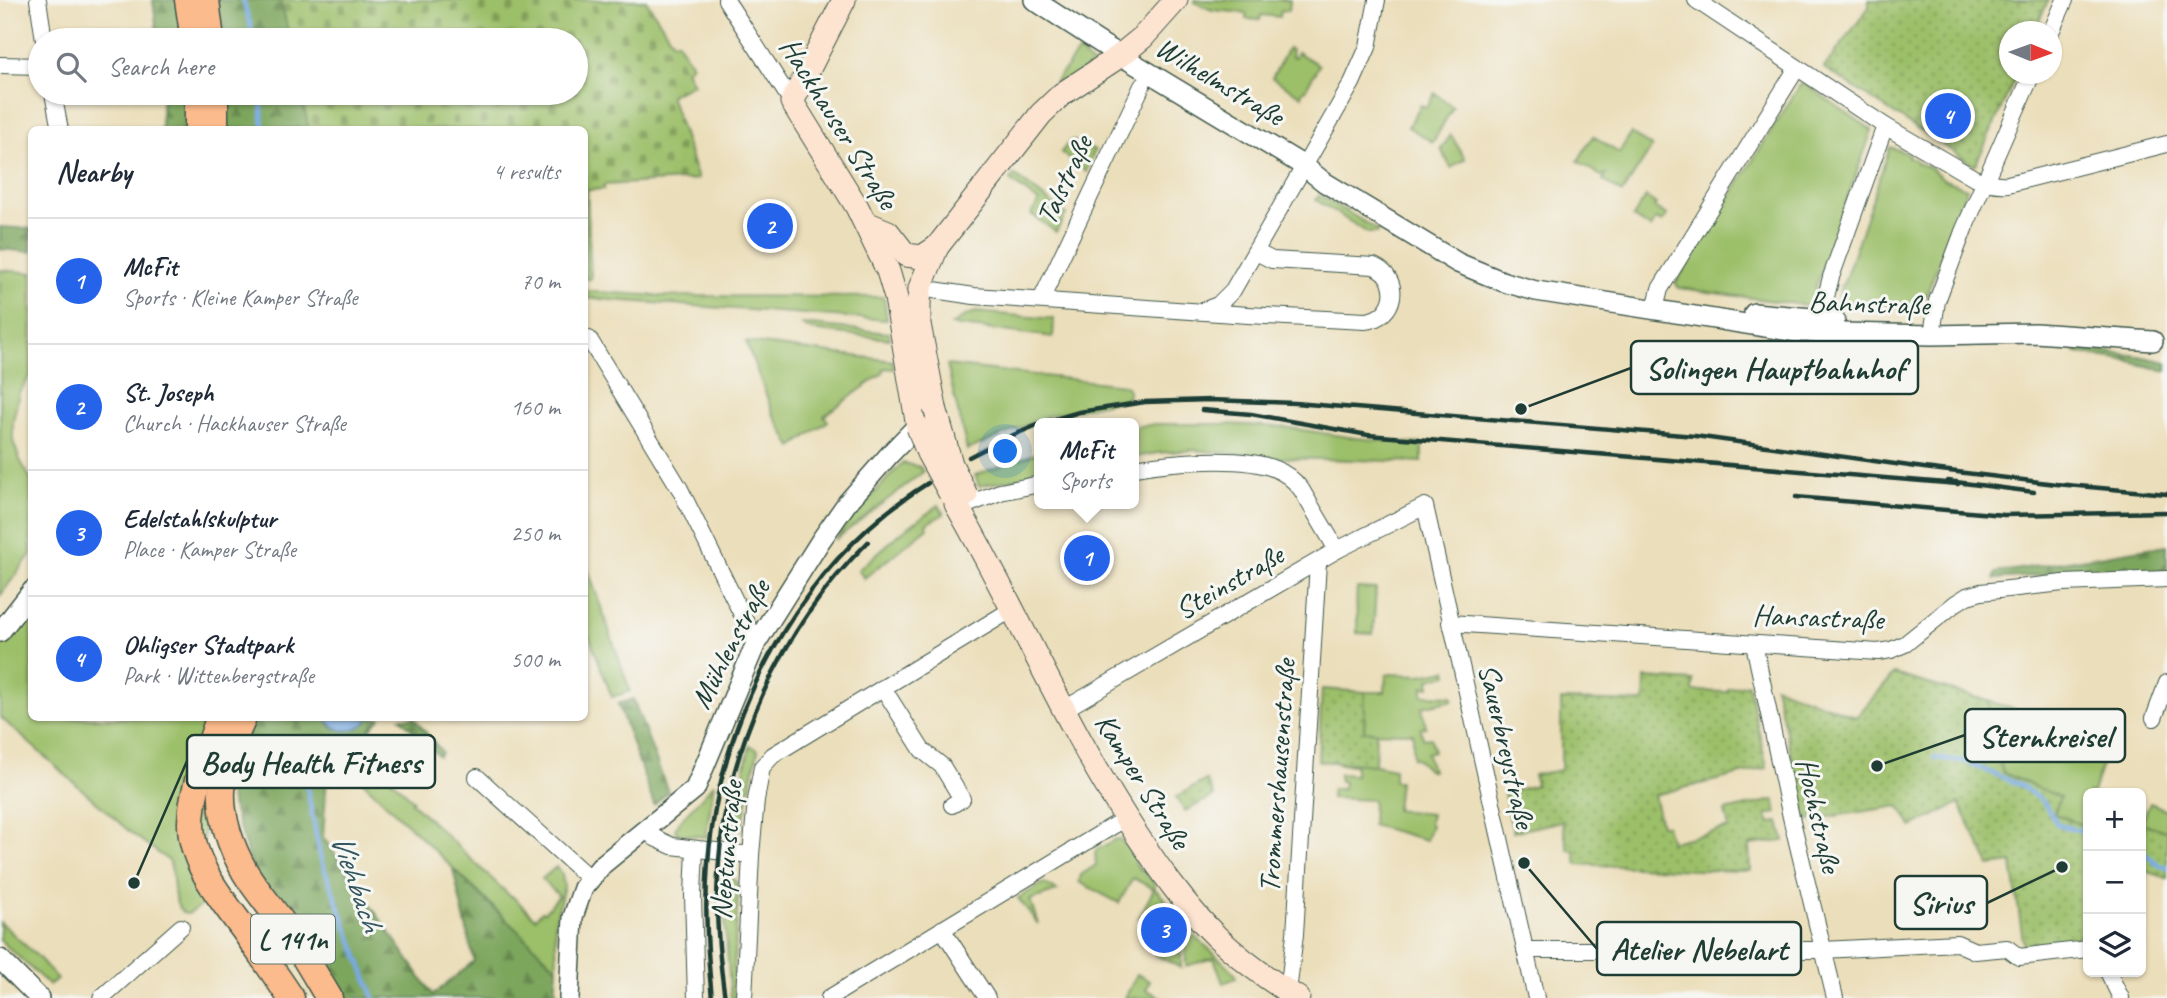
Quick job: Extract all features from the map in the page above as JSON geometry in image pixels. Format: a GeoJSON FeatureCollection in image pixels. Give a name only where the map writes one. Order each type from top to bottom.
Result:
{"type":"FeatureCollection","features":[{"type":"Feature","properties":{"kind":"highway","name":"L 141n"},"geometry":{"type":"LineString","coordinates":[[218,721],[196,791],[192,835],[199,861],[290,998]]}},
{"type":"Feature","properties":{"kind":"highway","name":"L 141n"},"geometry":{"type":"LineString","coordinates":[[242,721],[222,778],[223,817],[227,832],[249,878],[304,954],[329,998]]}},
{"type":"Feature","properties":{"kind":"main road"},"geometry":{"type":"LineString","coordinates":[[187,0],[191,28]]}},
{"type":"Feature","properties":{"kind":"main road"},"geometry":{"type":"LineString","coordinates":[[207,0],[210,28]]}},
{"type":"Feature","properties":{"kind":"main road"},"geometry":{"type":"LineString","coordinates":[[792,102],[844,0]]}},
{"type":"Feature","properties":{"kind":"main road"},"geometry":{"type":"LineString","coordinates":[[920,288],[937,247],[1041,114],[1062,94],[1121,55],[1151,29],[1176,0]]}},
{"type":"Feature","properties":{"kind":"main road","name":"Hackhauser Straße"},"geometry":{"type":"LineString","coordinates":[[792,102],[872,225],[894,290]]}},
{"type":"Feature","properties":{"kind":"main road"},"geometry":{"type":"LineString","coordinates":[[197,105],[197,126]]}},
{"type":"Feature","properties":{"kind":"main road"},"geometry":{"type":"LineString","coordinates":[[216,105],[216,126]]}},
{"type":"Feature","properties":{"kind":"main road"},"geometry":{"type":"LineString","coordinates":[[872,225],[888,232],[906,255],[922,257],[937,247]]}},
{"type":"Feature","properties":{"kind":"main road"},"geometry":{"type":"LineString","coordinates":[[872,225],[920,288]]}},
{"type":"Feature","properties":{"kind":"main road","name":"Kamper Straße"},"geometry":{"type":"LineString","coordinates":[[920,288],[919,324],[935,408],[951,464],[986,557],[1063,710],[1126,818],[1159,868],[1216,936],[1290,996]]}},
{"type":"Feature","properties":{"kind":"main road","name":"Kamper Straße"},"geometry":{"type":"LineString","coordinates":[[894,290],[918,426],[928,453],[964,501]]}},
{"type":"Feature","properties":{"kind":"street"},"geometry":{"type":"LineString","coordinates":[[38,0],[42,28]]}},
{"type":"Feature","properties":{"kind":"street","name":"Hackhauser Straße"},"geometry":{"type":"LineString","coordinates":[[726,0],[792,102]]}},
{"type":"Feature","properties":{"kind":"street","name":"Wilhelmstraße"},"geometry":{"type":"LineString","coordinates":[[1034,0],[1304,166],[1324,182],[1474,271],[1536,291],[1587,292]]}},
{"type":"Feature","properties":{"kind":"street"},"geometry":{"type":"LineString","coordinates":[[1196,312],[1210,309],[1225,300],[1256,253],[1363,60],[1371,35],[1377,0]]}},
{"type":"Feature","properties":{"kind":"street"},"geometry":{"type":"LineString","coordinates":[[1696,0],[1885,127],[1983,181],[2008,184],[2167,144]]}},
{"type":"Feature","properties":{"kind":"street"},"geometry":{"type":"LineString","coordinates":[[2056,21],[2065,0]]}},
{"type":"Feature","properties":{"kind":"street"},"geometry":{"type":"LineString","coordinates":[[0,65],[28,66]]}},
{"type":"Feature","properties":{"kind":"street"},"geometry":{"type":"LineString","coordinates":[[1656,304],[1660,289],[1797,68]]}},
{"type":"Feature","properties":{"kind":"street"},"geometry":{"type":"LineString","coordinates":[[1932,330],[1937,301],[1983,181],[2027,84]]}},
{"type":"Feature","properties":{"kind":"street","name":"Talstraße"},"geometry":{"type":"LineString","coordinates":[[1041,300],[1142,86]]}},
{"type":"Feature","properties":{"kind":"street"},"geometry":{"type":"LineString","coordinates":[[55,105],[59,126]]}},
{"type":"Feature","properties":{"kind":"street"},"geometry":{"type":"LineString","coordinates":[[1797,332],[1820,320],[1831,277],[1885,127]]}},
{"type":"Feature","properties":{"kind":"street","name":"Wilhelmstraße"},"geometry":{"type":"LineString","coordinates":[[1304,166],[1328,173],[1481,260],[1587,292]]}},
{"type":"Feature","properties":{"kind":"street"},"geometry":{"type":"LineString","coordinates":[[920,288],[974,296],[1370,321],[1382,316],[1393,299],[1389,278],[1384,271],[1374,266],[1272,260],[1256,253]]}},
{"type":"Feature","properties":{"kind":"street","name":"Bahnstraße"},"geometry":{"type":"LineString","coordinates":[[1587,292],[1797,332],[2060,326],[2108,330],[2160,342]]}},
{"type":"Feature","properties":{"kind":"street","name":"Bahnstraße"},"geometry":{"type":"LineString","coordinates":[[1656,304],[1932,330]]}},
{"type":"Feature","properties":{"kind":"street"},"geometry":{"type":"LineString","coordinates":[[589,339],[680,489],[756,643]]}},
{"type":"Feature","properties":{"kind":"street","name":"Mühlenstraße"},"geometry":{"type":"LineString","coordinates":[[569,998],[573,917],[590,879],[602,865],[690,794],[699,783],[756,643],[847,503],[935,408]]}},
{"type":"Feature","properties":{"kind":"street"},"geometry":{"type":"LineString","coordinates":[[1139,467],[1238,462],[1256,463],[1277,470],[1301,489],[1337,550]]}},
{"type":"Feature","properties":{"kind":"street"},"geometry":{"type":"LineString","coordinates":[[964,501],[1034,485]]}},
{"type":"Feature","properties":{"kind":"street","name":"Steinstraße"},"geometry":{"type":"LineString","coordinates":[[1063,710],[1337,550],[1425,506]]}},
{"type":"Feature","properties":{"kind":"street","name":"Sauerbreystraße"},"geometry":{"type":"LineString","coordinates":[[1425,506],[1536,998]]}},
{"type":"Feature","properties":{"kind":"street","name":"Trommershausenstraße"},"geometry":{"type":"LineString","coordinates":[[1290,996],[1318,563]]}},
{"type":"Feature","properties":{"kind":"street","name":"Hansastraße"},"geometry":{"type":"LineString","coordinates":[[1450,623],[1863,652],[1891,650],[1917,637],[1967,596],[2063,583],[2167,579]]}},
{"type":"Feature","properties":{"kind":"street"},"geometry":{"type":"LineString","coordinates":[[0,632],[28,596]]}},
{"type":"Feature","properties":{"kind":"street","name":"Neptunstraße"},"geometry":{"type":"LineString","coordinates":[[744,998],[751,855],[760,774],[765,762],[1011,610]]}},
{"type":"Feature","properties":{"kind":"street","name":"Hochstraße"},"geometry":{"type":"LineString","coordinates":[[1754,644],[1774,747],[1835,998]]}},
{"type":"Feature","properties":{"kind":"street"},"geometry":{"type":"LineString","coordinates":[[2154,718],[2167,683]]}},
{"type":"Feature","properties":{"kind":"street"},"geometry":{"type":"LineString","coordinates":[[883,688],[922,750],[942,766],[962,799],[952,805]]}},
{"type":"Feature","properties":{"kind":"street"},"geometry":{"type":"LineString","coordinates":[[477,777],[590,879]]}},
{"type":"Feature","properties":{"kind":"street"},"geometry":{"type":"LineString","coordinates":[[829,998],[1126,818]]}},
{"type":"Feature","properties":{"kind":"street"},"geometry":{"type":"LineString","coordinates":[[647,830],[664,844],[751,855]]}},
{"type":"Feature","properties":{"kind":"street"},"geometry":{"type":"LineString","coordinates":[[695,849],[693,895],[696,998]]}},
{"type":"Feature","properties":{"kind":"street"},"geometry":{"type":"LineString","coordinates":[[101,998],[181,928]]}},
{"type":"Feature","properties":{"kind":"street"},"geometry":{"type":"LineString","coordinates":[[942,929],[987,998]]}},
{"type":"Feature","properties":{"kind":"street"},"geometry":{"type":"LineString","coordinates":[[1525,950],[1823,950],[1958,943],[1975,951],[2007,948],[2019,957],[2083,949]]}},
{"type":"Feature","properties":{"kind":"street"},"geometry":{"type":"LineString","coordinates":[[0,959],[39,998]]}},
{"type":"Feature","properties":{"kind":"street"},"geometry":{"type":"LineString","coordinates":[[2110,977],[2121,998]]}},
{"type":"Feature","properties":{"kind":"green space"},"geometry":{"type":"Polygon","coordinates":[[[153,0],[178,0],[182,28],[156,28],[153,0]]]}},
{"type":"Feature","properties":{"kind":"green space"},"geometry":{"type":"Polygon","coordinates":[[[215,0],[281,0],[287,28],[218,28],[215,0]]]}},
{"type":"Feature","properties":{"kind":"green space"},"geometry":{"type":"Polygon","coordinates":[[[281,0],[646,0],[673,42],[677,41],[692,65],[686,70],[693,84],[670,95],[698,179],[604,185],[604,189],[588,190],[588,126],[308,126],[304,105],[588,105],[588,28],[287,28],[281,0]]]}},
{"type":"Feature","properties":{"kind":"green space"},"geometry":{"type":"Polygon","coordinates":[[[1194,0],[1290,0],[1289,11],[1281,10],[1280,17],[1261,15],[1260,20],[1246,19],[1246,13],[1212,10],[1194,0]]]}},
{"type":"Feature","properties":{"kind":"green space"},"geometry":{"type":"Polygon","coordinates":[[[1869,0],[2048,0],[2039,21],[1999,21],[1999,84],[2012,84],[1975,166],[1824,68],[1869,7],[1869,0]]]}},
{"type":"Feature","properties":{"kind":"green space"},"geometry":{"type":"Polygon","coordinates":[[[1288,48],[1292,57],[1295,57],[1297,52],[1319,65],[1302,96],[1272,78],[1288,48]]]}},
{"type":"Feature","properties":{"kind":"green space"},"geometry":{"type":"Polygon","coordinates":[[[1079,51],[1092,64],[1061,87],[1055,82],[1079,51]]]}},
{"type":"Feature","properties":{"kind":"green space"},"geometry":{"type":"Polygon","coordinates":[[[1805,84],[1872,130],[1809,306],[1679,288],[1677,281],[1800,85],[1805,84]]]}},
{"type":"Feature","properties":{"kind":"green space"},"geometry":{"type":"Polygon","coordinates":[[[1435,93],[1453,107],[1433,142],[1408,127],[1421,105],[1426,108],[1435,93]]]}},
{"type":"Feature","properties":{"kind":"green space"},"geometry":{"type":"Polygon","coordinates":[[[162,105],[190,105],[191,126],[161,126],[162,105]]]}},
{"type":"Feature","properties":{"kind":"green space"},"geometry":{"type":"Polygon","coordinates":[[[223,105],[304,105],[308,126],[224,126],[223,105]]]}},
{"type":"Feature","properties":{"kind":"green space"},"geometry":{"type":"Polygon","coordinates":[[[1631,133],[1652,147],[1622,193],[1603,180],[1606,174],[1601,176],[1578,161],[1593,136],[1619,153],[1631,133]]]}},
{"type":"Feature","properties":{"kind":"green space"},"geometry":{"type":"Polygon","coordinates":[[[1451,135],[1465,159],[1451,168],[1441,149],[1451,135]]]}},
{"type":"Feature","properties":{"kind":"green space"},"geometry":{"type":"Polygon","coordinates":[[[1071,140],[1095,150],[1086,172],[1061,152],[1071,140]]]}},
{"type":"Feature","properties":{"kind":"green space"},"geometry":{"type":"Polygon","coordinates":[[[1890,147],[1909,154],[1908,157],[1916,160],[1916,163],[1929,167],[1945,180],[1967,188],[1921,309],[1839,302],[1841,285],[1890,147]]]}},
{"type":"Feature","properties":{"kind":"green space"},"geometry":{"type":"Polygon","coordinates":[[[1014,175],[1066,214],[1056,232],[1031,214],[1039,202],[1010,180],[1014,175]]]}},
{"type":"Feature","properties":{"kind":"green space"},"geometry":{"type":"Polygon","coordinates":[[[1319,195],[1379,231],[1368,233],[1316,200],[1319,195]]]}},
{"type":"Feature","properties":{"kind":"green space"},"geometry":{"type":"Polygon","coordinates":[[[1646,197],[1656,204],[1654,207],[1667,215],[1662,222],[1656,219],[1651,228],[1633,217],[1646,197]]]}},
{"type":"Feature","properties":{"kind":"green space"},"geometry":{"type":"Polygon","coordinates":[[[588,212],[591,279],[588,279],[588,212]]]}},
{"type":"Feature","properties":{"kind":"green space"},"geometry":{"type":"Polygon","coordinates":[[[0,227],[28,229],[28,252],[0,249],[0,227]]]}},
{"type":"Feature","properties":{"kind":"green space"},"geometry":{"type":"Polygon","coordinates":[[[0,270],[28,273],[28,379],[19,393],[13,421],[13,441],[28,475],[28,558],[0,596],[0,270]]]}},
{"type":"Feature","properties":{"kind":"green space"},"geometry":{"type":"Polygon","coordinates":[[[588,291],[661,296],[881,297],[884,298],[887,320],[588,298],[588,291]]]}},
{"type":"Feature","properties":{"kind":"green space"},"geometry":{"type":"Polygon","coordinates":[[[976,312],[1054,319],[1053,337],[952,325],[976,312]]]}},
{"type":"Feature","properties":{"kind":"green space"},"geometry":{"type":"Polygon","coordinates":[[[801,324],[889,333],[890,339],[811,330],[801,324]]]}},
{"type":"Feature","properties":{"kind":"green space"},"geometry":{"type":"Polygon","coordinates":[[[746,342],[893,361],[894,369],[884,368],[883,373],[824,416],[828,421],[792,447],[773,413],[746,342]]]}},
{"type":"Feature","properties":{"kind":"green space"},"geometry":{"type":"Polygon","coordinates":[[[2075,347],[2167,362],[2167,371],[2118,359],[2075,353],[2075,347]]]}},
{"type":"Feature","properties":{"kind":"green space"},"geometry":{"type":"Polygon","coordinates":[[[947,365],[1127,387],[1129,394],[1125,399],[1034,418],[1034,422],[967,450],[947,365]]]}},
{"type":"Feature","properties":{"kind":"green space"},"geometry":{"type":"Polygon","coordinates":[[[1227,424],[1283,427],[1355,438],[1422,444],[1422,462],[1284,458],[1192,450],[1139,456],[1139,426],[1227,424]]]}},
{"type":"Feature","properties":{"kind":"green space"},"geometry":{"type":"Polygon","coordinates":[[[1034,454],[1034,475],[979,486],[975,475],[1034,454]]]}},
{"type":"Feature","properties":{"kind":"green space"},"geometry":{"type":"Polygon","coordinates":[[[902,463],[920,467],[923,472],[835,540],[853,516],[902,463]]]}},
{"type":"Feature","properties":{"kind":"green space"},"geometry":{"type":"Polygon","coordinates":[[[939,505],[944,514],[926,524],[928,528],[864,578],[858,570],[903,531],[939,505]]]}},
{"type":"Feature","properties":{"kind":"green space"},"geometry":{"type":"Polygon","coordinates":[[[2167,545],[2167,571],[1994,579],[1995,573],[2167,545]]]}},
{"type":"Feature","properties":{"kind":"green space"},"geometry":{"type":"Polygon","coordinates":[[[588,570],[630,691],[612,697],[588,633],[588,570]]]}},
{"type":"Feature","properties":{"kind":"green space"},"geometry":{"type":"Polygon","coordinates":[[[1357,588],[1376,589],[1373,634],[1357,633],[1357,588]]]}},
{"type":"Feature","properties":{"kind":"green space"},"geometry":{"type":"Polygon","coordinates":[[[28,611],[28,721],[213,721],[200,877],[191,888],[204,904],[188,914],[183,913],[176,901],[169,861],[130,832],[0,717],[0,646],[28,611]]]}},
{"type":"Feature","properties":{"kind":"green space"},"geometry":{"type":"Polygon","coordinates":[[[1447,670],[1448,675],[1429,679],[1430,687],[1423,687],[1423,695],[1452,696],[1453,700],[1422,707],[1426,727],[1421,728],[1423,739],[1431,738],[1434,751],[1427,753],[1432,771],[1413,758],[1413,733],[1364,732],[1365,692],[1385,692],[1386,674],[1421,675],[1447,670]]]}},
{"type":"Feature","properties":{"kind":"green space"},"geometry":{"type":"Polygon","coordinates":[[[1894,674],[1988,701],[2003,773],[2060,797],[2054,814],[2083,825],[2083,933],[2066,945],[2024,948],[2012,863],[1990,866],[1959,803],[1912,827],[1899,806],[1807,820],[1775,686],[1856,717],[1894,674]]]}},
{"type":"Feature","properties":{"kind":"green space"},"geometry":{"type":"Polygon","coordinates":[[[1645,678],[1694,681],[1693,691],[1728,692],[1728,689],[1748,684],[1767,768],[1654,795],[1661,825],[1666,825],[1671,842],[1729,828],[1725,811],[1774,800],[1777,813],[1767,815],[1769,823],[1779,822],[1784,841],[1749,845],[1750,871],[1577,864],[1574,850],[1568,850],[1562,821],[1513,832],[1504,793],[1536,785],[1534,775],[1561,770],[1561,700],[1644,702],[1645,678]]]}},
{"type":"Feature","properties":{"kind":"green space"},"geometry":{"type":"Polygon","coordinates":[[[1322,689],[1365,692],[1364,731],[1376,732],[1375,765],[1318,761],[1322,689]]]}},
{"type":"Feature","properties":{"kind":"green space"},"geometry":{"type":"Polygon","coordinates":[[[633,699],[668,792],[654,805],[618,704],[633,699]]]}},
{"type":"Feature","properties":{"kind":"green space"},"geometry":{"type":"Polygon","coordinates":[[[1988,701],[2110,739],[2095,788],[2083,788],[2083,825],[2054,814],[2059,797],[2003,773],[1988,701]]]}},
{"type":"Feature","properties":{"kind":"green space"},"geometry":{"type":"Polygon","coordinates":[[[251,721],[328,721],[330,726],[377,721],[368,732],[353,740],[357,746],[339,748],[328,761],[323,837],[433,995],[474,961],[453,869],[557,968],[555,998],[340,998],[252,868],[229,795],[251,721]]]}},
{"type":"Feature","properties":{"kind":"green space"},"geometry":{"type":"Polygon","coordinates":[[[403,721],[416,721],[442,752],[439,756],[403,721]]]}},
{"type":"Feature","properties":{"kind":"green space"},"geometry":{"type":"Polygon","coordinates":[[[750,745],[758,750],[742,827],[729,836],[750,745]]]}},
{"type":"Feature","properties":{"kind":"green space"},"geometry":{"type":"Polygon","coordinates":[[[357,746],[413,800],[411,802],[535,918],[559,896],[542,879],[556,867],[562,875],[564,886],[555,922],[557,968],[334,754],[339,748],[357,746]]]}},
{"type":"Feature","properties":{"kind":"green space"},"geometry":{"type":"Polygon","coordinates":[[[1338,762],[1394,769],[1394,781],[1399,781],[1396,810],[1431,814],[1426,840],[1372,825],[1373,800],[1331,798],[1332,789],[1343,789],[1344,782],[1339,781],[1339,774],[1355,775],[1355,765],[1338,762]]]}},
{"type":"Feature","properties":{"kind":"green space"},"geometry":{"type":"Polygon","coordinates":[[[1206,780],[1214,796],[1185,811],[1176,797],[1206,780]]]}},
{"type":"Feature","properties":{"kind":"green space"},"geometry":{"type":"Polygon","coordinates":[[[714,783],[706,837],[678,834],[675,831],[681,820],[714,783]]]}},
{"type":"Feature","properties":{"kind":"green space"},"geometry":{"type":"Polygon","coordinates":[[[2150,803],[2167,810],[2166,832],[2146,825],[2146,812],[2150,803]]]}},
{"type":"Feature","properties":{"kind":"green space"},"geometry":{"type":"Polygon","coordinates":[[[2146,825],[2165,831],[2167,828],[2167,878],[2146,871],[2146,825]]]}},
{"type":"Feature","properties":{"kind":"green space"},"geometry":{"type":"Polygon","coordinates":[[[1116,839],[1121,840],[1141,871],[1143,870],[1169,904],[1163,916],[1139,918],[1154,889],[1133,878],[1119,903],[1079,882],[1081,875],[1096,865],[1095,851],[1116,839]]]}},
{"type":"Feature","properties":{"kind":"green space"},"geometry":{"type":"Polygon","coordinates":[[[725,870],[737,883],[734,969],[736,998],[731,998],[725,926],[725,870]]]}},
{"type":"Feature","properties":{"kind":"green space"},"geometry":{"type":"Polygon","coordinates":[[[1044,883],[1057,891],[1030,900],[1038,924],[1018,898],[1044,883]]]}},
{"type":"Feature","properties":{"kind":"green space"},"geometry":{"type":"Polygon","coordinates":[[[0,922],[39,958],[57,979],[49,985],[0,940],[0,922]]]}},
{"type":"Feature","properties":{"kind":"green space"},"geometry":{"type":"Polygon","coordinates":[[[1195,936],[1235,973],[1236,978],[1223,983],[1214,958],[1186,966],[1185,943],[1195,936]]]}},
{"type":"Feature","properties":{"kind":"green space"},"geometry":{"type":"Polygon","coordinates":[[[1172,938],[1181,943],[1181,968],[1154,954],[1172,938]]]}},
{"type":"Feature","properties":{"kind":"green space"},"geometry":{"type":"Polygon","coordinates":[[[1137,974],[1150,981],[1146,990],[1162,998],[1125,998],[1137,974]]]}},
{"type":"Feature","properties":{"kind":"water"},"geometry":{"type":"Polygon","coordinates":[[[328,721],[367,721],[359,727],[347,730],[335,728],[328,721]]]}},
{"type":"Feature","properties":{"kind":"waterway","name":"Viehbach"},"geometry":{"type":"LineString","coordinates":[[243,0],[251,28]]}},
{"type":"Feature","properties":{"kind":"waterway","name":"Viehbach"},"geometry":{"type":"LineString","coordinates":[[262,105],[263,126]]}},
{"type":"Feature","properties":{"kind":"waterway"},"geometry":{"type":"LineString","coordinates":[[1934,758],[1964,761],[2022,786],[2044,803],[2058,825],[2083,831]]}},
{"type":"Feature","properties":{"kind":"waterway","name":"Viehbach"},"geometry":{"type":"LineString","coordinates":[[305,778],[321,860],[374,998]]}},
{"type":"Feature","properties":{"kind":"waterway"},"geometry":{"type":"LineString","coordinates":[[2142,851],[2158,865],[2167,867]]}},
{"type":"Feature","properties":{"kind":"railway"},"geometry":{"type":"LineString","coordinates":[[1059,418],[1079,412],[1145,402],[1210,400],[1295,403],[1695,436],[1924,468],[2167,494]]}},
{"type":"Feature","properties":{"kind":"railway"},"geometry":{"type":"LineString","coordinates":[[1202,410],[1251,414],[1368,435],[1958,484]]}},
{"type":"Feature","properties":{"kind":"railway"},"geometry":{"type":"LineString","coordinates":[[969,457],[1034,426]]}},
{"type":"Feature","properties":{"kind":"railway"},"geometry":{"type":"LineString","coordinates":[[1948,481],[2034,492]]}},
{"type":"Feature","properties":{"kind":"railway"},"geometry":{"type":"LineString","coordinates":[[712,998],[706,913],[712,828],[722,777],[758,678],[783,632],[813,589],[847,549],[886,513],[928,483]]}},
{"type":"Feature","properties":{"kind":"railway"},"geometry":{"type":"LineString","coordinates":[[1796,497],[2004,515],[2167,512]]}},
{"type":"Feature","properties":{"kind":"railway"},"geometry":{"type":"LineString","coordinates":[[725,998],[718,937],[718,876],[732,784],[745,739],[762,695],[783,653],[808,613],[868,542]]}},
{"type":"Feature","properties":{"kind":"place","name":"Ohligser Stadtpark"},"geometry":{"type":"Point","coordinates":[1948,116]}},
{"type":"Feature","properties":{"kind":"place","name":"St. Joseph"},"geometry":{"type":"Point","coordinates":[770,226]}},
{"type":"Feature","properties":{"kind":"place","name":"Solingen Hauptbahnhof"},"geometry":{"type":"Point","coordinates":[1521,409]}},
{"type":"Feature","properties":{"kind":"place","name":"McFit"},"geometry":{"type":"Point","coordinates":[1087,558]}},
{"type":"Feature","properties":{"kind":"place","name":"Sternkreisel"},"geometry":{"type":"Point","coordinates":[1877,766]}},
{"type":"Feature","properties":{"kind":"place","name":"Atelier Nebelart"},"geometry":{"type":"Point","coordinates":[1524,863]}},
{"type":"Feature","properties":{"kind":"place","name":"Sirius"},"geometry":{"type":"Point","coordinates":[2062,867]}},
{"type":"Feature","properties":{"kind":"place","name":"Body Health Fitness"},"geometry":{"type":"Point","coordinates":[134,883]}},
{"type":"Feature","properties":{"kind":"place","name":"Edelstahlskulptur"},"geometry":{"type":"Point","coordinates":[1164,930]}}]}
